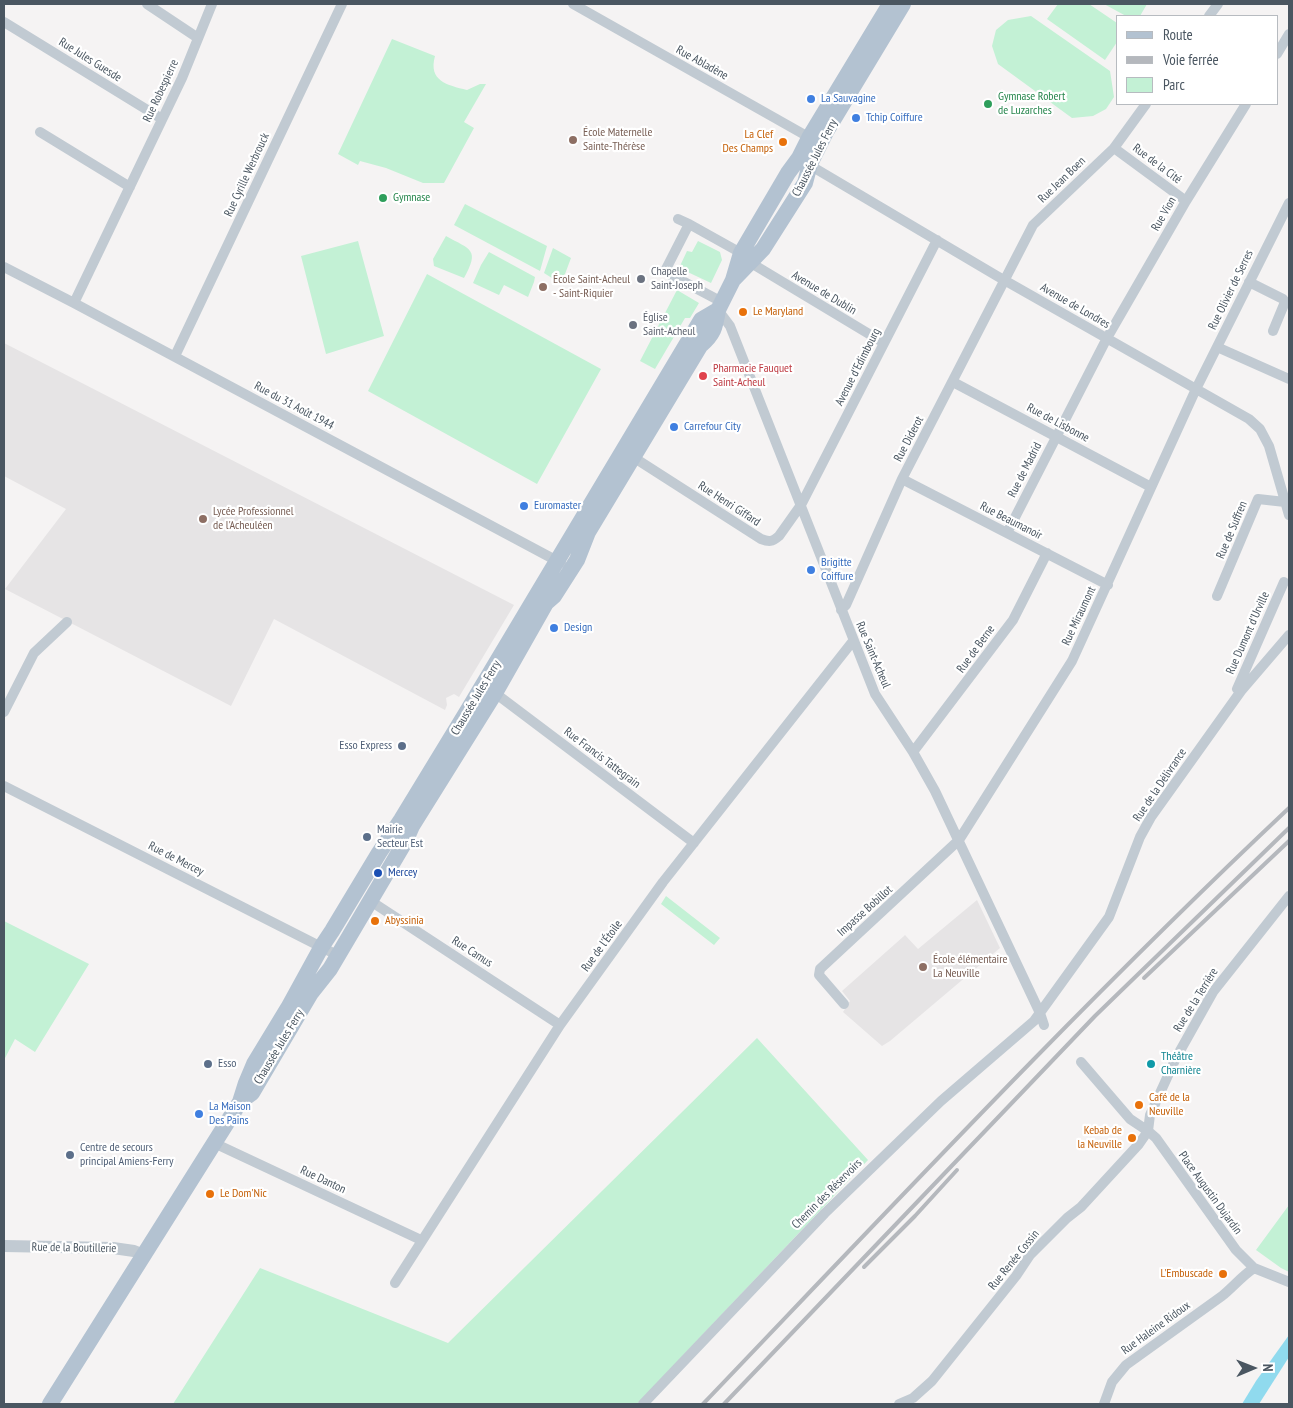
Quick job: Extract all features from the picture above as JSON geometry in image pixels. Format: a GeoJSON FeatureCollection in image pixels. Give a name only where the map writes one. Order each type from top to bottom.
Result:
{"type":"FeatureCollection","features":[{"type":"Feature","properties":{"kind":"main road","name":"Chaussée Jules Ferry"},"geometry":{"type":"LineString","coordinates":[[50,1404],[240,1102],[254,1064],[322,946],[379,853],[402,820],[564,565],[701,320],[720,306],[788,173],[804,161],[890,4]]}},
{"type":"Feature","properties":{"kind":"main road","name":"Chaussée Jules Ferry"},"geometry":{"type":"LineString","coordinates":[[814,140],[903,4]]}},
{"type":"Feature","properties":{"kind":"main road"},"geometry":{"type":"LineString","coordinates":[[564,565],[588,532],[700,346],[713,333],[720,306]]}},
{"type":"Feature","properties":{"kind":"main road","name":"Chaussée Jules Ferry"},"geometry":{"type":"LineString","coordinates":[[240,1102],[252,1093],[311,993],[328,972],[405,842],[412,826],[495,694],[546,603],[554,596],[564,565]]}},
{"type":"Feature","properties":{"kind":"street"},"geometry":{"type":"LineString","coordinates":[[147,4],[198,38]]}},
{"type":"Feature","properties":{"kind":"street","name":"Rue Robespierre"},"geometry":{"type":"LineString","coordinates":[[74,303],[182,78],[212,4]]}},
{"type":"Feature","properties":{"kind":"street","name":"Rue Cyrille Werbrouck"},"geometry":{"type":"LineString","coordinates":[[174,356],[342,4]]}},
{"type":"Feature","properties":{"kind":"street","name":"Rue Abladène"},"geometry":{"type":"LineString","coordinates":[[573,4],[814,140]]}},
{"type":"Feature","properties":{"kind":"street"},"geometry":{"type":"LineString","coordinates":[[1210,15],[1218,4]]}},
{"type":"Feature","properties":{"kind":"street","name":"Rue Jules Guesde"},"geometry":{"type":"LineString","coordinates":[[4,22],[162,119]]}},
{"type":"Feature","properties":{"kind":"street"},"geometry":{"type":"LineString","coordinates":[[1278,52],[1289,34]]}},
{"type":"Feature","properties":{"kind":"street","name":"Rue Jean Boen"},"geometry":{"type":"LineString","coordinates":[[1005,280],[1033,226],[1114,148],[1145,105]]}},
{"type":"Feature","properties":{"kind":"street","name":"Rue Vion"},"geometry":{"type":"LineString","coordinates":[[1107,338],[1186,201],[1245,105]]}},
{"type":"Feature","properties":{"kind":"street"},"geometry":{"type":"LineString","coordinates":[[40,132],[130,187]]}},
{"type":"Feature","properties":{"kind":"street","name":"Rue de la Cité"},"geometry":{"type":"LineString","coordinates":[[1114,148],[1186,201]]}},
{"type":"Feature","properties":{"kind":"street","name":"Avenue de Londres"},"geometry":{"type":"LineString","coordinates":[[804,161],[1005,280],[1249,419],[1260,429],[1269,446],[1289,515]]}},
{"type":"Feature","properties":{"kind":"street","name":"Rue Olivier de Serres"},"geometry":{"type":"LineString","coordinates":[[1196,389],[1288,206]]}},
{"type":"Feature","properties":{"kind":"street"},"geometry":{"type":"LineString","coordinates":[[678,218],[746,258]]}},
{"type":"Feature","properties":{"kind":"street"},"geometry":{"type":"LineString","coordinates":[[689,224],[666,269],[669,274],[720,306]]}},
{"type":"Feature","properties":{"kind":"street","name":"Avenue d'Edimbourg"},"geometry":{"type":"LineString","coordinates":[[801,505],[937,240]]}},
{"type":"Feature","properties":{"kind":"street","name":"Avenue de Dublin"},"geometry":{"type":"LineString","coordinates":[[746,258],[884,343]]}},
{"type":"Feature","properties":{"kind":"street","name":"Rue du 31 Août 1944"},"geometry":{"type":"LineString","coordinates":[[4,267],[564,565]]}},
{"type":"Feature","properties":{"kind":"street","name":"Rue Diderot"},"geometry":{"type":"LineString","coordinates":[[841,610],[846,605],[902,479],[1005,280]]}},
{"type":"Feature","properties":{"kind":"street"},"geometry":{"type":"LineString","coordinates":[[1249,282],[1283,299],[1285,302],[1273,331]]}},
{"type":"Feature","properties":{"kind":"street","name":"Rue Saint-Acheul"},"geometry":{"type":"LineString","coordinates":[[720,306],[730,326],[875,694],[935,790],[1044,1025]]}},
{"type":"Feature","properties":{"kind":"street","name":"Rue de Madrid"},"geometry":{"type":"LineString","coordinates":[[1007,533],[1107,338]]}},
{"type":"Feature","properties":{"kind":"street"},"geometry":{"type":"LineString","coordinates":[[1217,347],[1289,380]]}},
{"type":"Feature","properties":{"kind":"street","name":"Rue de Lisbonne"},"geometry":{"type":"LineString","coordinates":[[953,382],[1151,487]]}},
{"type":"Feature","properties":{"kind":"street","name":"Rue Miraumont"},"geometry":{"type":"LineString","coordinates":[[959,840],[1072,661],[1196,389]]}},
{"type":"Feature","properties":{"kind":"street","name":"Rue Henri Giffard"},"geometry":{"type":"LineString","coordinates":[[633,457],[761,539],[769,542],[779,536],[801,505]]}},
{"type":"Feature","properties":{"kind":"street"},"geometry":{"type":"LineString","coordinates":[[1278,478],[1289,473]]}},
{"type":"Feature","properties":{"kind":"street","name":"Rue Beaumanoir"},"geometry":{"type":"LineString","coordinates":[[902,479],[1108,585]]}},
{"type":"Feature","properties":{"kind":"street","name":"Rue de Suffren"},"geometry":{"type":"LineString","coordinates":[[1217,596],[1258,499],[1285,502]]}},
{"type":"Feature","properties":{"kind":"street","name":"Rue de Berne"},"geometry":{"type":"LineString","coordinates":[[913,752],[1012,620],[1047,553]]}},
{"type":"Feature","properties":{"kind":"street","name":"Rue Dumont d'Urville"},"geometry":{"type":"LineString","coordinates":[[1241,691],[1237,689],[1284,582]]}},
{"type":"Feature","properties":{"kind":"street"},"geometry":{"type":"LineString","coordinates":[[4,712],[34,653],[68,622]]}},
{"type":"Feature","properties":{"kind":"street","name":"Rue de la Délivrance"},"geometry":{"type":"LineString","coordinates":[[1040,1013],[1109,918],[1140,837],[1151,817],[1241,691],[1289,635]]}},
{"type":"Feature","properties":{"kind":"street","name":"Rue de l'Étoile"},"geometry":{"type":"LineString","coordinates":[[395,1283],[560,1025],[663,882],[853,641]]}},
{"type":"Feature","properties":{"kind":"street","name":"Rue Francis Tattegrain"},"geometry":{"type":"LineString","coordinates":[[495,694],[694,843]]}},
{"type":"Feature","properties":{"kind":"street","name":"Rue de Mercey"},"geometry":{"type":"LineString","coordinates":[[4,786],[337,955]]}},
{"type":"Feature","properties":{"kind":"street","name":"Impasse Bobillot"},"geometry":{"type":"LineString","coordinates":[[844,1004],[819,975],[820,968],[959,840]]}},
{"type":"Feature","properties":{"kind":"street","name":"Rue de la Terrière"},"geometry":{"type":"LineString","coordinates":[[1148,1131],[1150,1115],[1176,1058],[1213,992],[1289,896]]}},
{"type":"Feature","properties":{"kind":"street","name":"Rue Camus"},"geometry":{"type":"LineString","coordinates":[[369,900],[560,1025]]}},
{"type":"Feature","properties":{"kind":"street","name":"Chemin des Réservoirs"},"geometry":{"type":"LineString","coordinates":[[643,1404],[825,1213],[941,1101],[1034,1021],[1040,1013]]}},
{"type":"Feature","properties":{"kind":"street"},"geometry":{"type":"LineString","coordinates":[[1080,1062],[1130,1119],[1148,1131]]}},
{"type":"Feature","properties":{"kind":"street","name":"Place Augustin Dujardin"},"geometry":{"type":"LineString","coordinates":[[1148,1131],[1156,1138],[1236,1250],[1254,1268],[1285,1280]]}},
{"type":"Feature","properties":{"kind":"street","name":"Rue Renée Cossin"},"geometry":{"type":"LineString","coordinates":[[900,1404],[913,1398],[932,1382],[1016,1276],[1030,1255],[1067,1218],[1081,1207],[1139,1144],[1148,1131]]}},
{"type":"Feature","properties":{"kind":"street","name":"Rue Danton"},"geometry":{"type":"LineString","coordinates":[[214,1143],[422,1240]]}},
{"type":"Feature","properties":{"kind":"street","name":"Rue de la Boutillerie"},"geometry":{"type":"LineString","coordinates":[[4,1246],[113,1248],[134,1251],[144,1255]]}},
{"type":"Feature","properties":{"kind":"street","name":"Rue Haleine Ridoux"},"geometry":{"type":"LineString","coordinates":[[1104,1404],[1112,1382],[1126,1365],[1198,1313],[1254,1268]]}},
{"type":"Feature","properties":{"kind":"shaded area","name":"Lycée Professionnel de l'Acheuléen"},"geometry":{"type":"Polygon","coordinates":[[[4,343],[514,605],[459,697],[454,694],[446,698],[447,705],[445,710],[274,619],[231,706],[5,589],[66,509],[4,476],[4,343]]]}},
{"type":"Feature","properties":{"kind":"shaded area","name":"École élémentaire La Neuville"},"geometry":{"type":"Polygon","coordinates":[[[977,900],[1000,948],[890,1041],[882,1046],[843,1012],[850,1001],[842,991],[905,935],[918,949],[977,900]]]}},
{"type":"Feature","properties":{"kind":"green space"},"geometry":{"type":"Polygon","coordinates":[[[1058,4],[1089,4],[1116,22],[1116,44],[1105,60],[1047,19],[1058,4]]]}},
{"type":"Feature","properties":{"kind":"green space"},"geometry":{"type":"Polygon","coordinates":[[[1104,4],[1147,4],[1141,15],[1124,15],[1104,4]]]}},
{"type":"Feature","properties":{"kind":"green space"},"geometry":{"type":"Polygon","coordinates":[[[1031,16],[1110,71],[1114,97],[1106,109],[1093,116],[1072,118],[998,64],[992,46],[996,30],[1008,20],[1031,16]]]}},
{"type":"Feature","properties":{"kind":"green space"},"geometry":{"type":"Polygon","coordinates":[[[392,39],[435,56],[434,71],[446,84],[467,90],[480,84],[486,84],[464,122],[474,128],[444,183],[423,183],[386,168],[360,161],[358,165],[338,154],[392,39]]]}},
{"type":"Feature","properties":{"kind":"green space"},"geometry":{"type":"Polygon","coordinates":[[[465,204],[547,246],[540,271],[454,225],[465,204]]]}},
{"type":"Feature","properties":{"kind":"green space"},"geometry":{"type":"Polygon","coordinates":[[[446,236],[462,244],[470,251],[471,261],[464,278],[434,266],[433,259],[446,236]]]}},
{"type":"Feature","properties":{"kind":"green space"},"geometry":{"type":"Polygon","coordinates":[[[358,241],[384,336],[326,354],[301,256],[358,241]]]}},
{"type":"Feature","properties":{"kind":"green space"},"geometry":{"type":"Polygon","coordinates":[[[698,241],[720,252],[722,260],[711,283],[679,268],[687,251],[692,252],[698,241]]]}},
{"type":"Feature","properties":{"kind":"green space"},"geometry":{"type":"Polygon","coordinates":[[[553,248],[571,258],[565,274],[560,280],[555,280],[544,273],[553,248]]]}},
{"type":"Feature","properties":{"kind":"green space"},"geometry":{"type":"Polygon","coordinates":[[[489,252],[535,277],[528,297],[504,285],[499,295],[473,283],[489,252]]]}},
{"type":"Feature","properties":{"kind":"green space"},"geometry":{"type":"Polygon","coordinates":[[[427,274],[601,369],[537,484],[368,391],[427,274]]]}},
{"type":"Feature","properties":{"kind":"green space"},"geometry":{"type":"Polygon","coordinates":[[[677,290],[699,303],[690,318],[685,318],[655,369],[640,361],[677,290]]]}},
{"type":"Feature","properties":{"kind":"green space"},"geometry":{"type":"Polygon","coordinates":[[[666,896],[720,938],[714,945],[661,904],[666,896]]]}},
{"type":"Feature","properties":{"kind":"green space"},"geometry":{"type":"Polygon","coordinates":[[[4,921],[89,964],[35,1052],[15,1039],[4,1060],[4,921]]]}},
{"type":"Feature","properties":{"kind":"green space"},"geometry":{"type":"Polygon","coordinates":[[[757,1038],[868,1160],[637,1404],[173,1404],[260,1268],[448,1343],[757,1038]]]}},
{"type":"Feature","properties":{"kind":"green space"},"geometry":{"type":"Polygon","coordinates":[[[1289,1205],[1289,1272],[1256,1250],[1289,1205]]]}},
{"type":"Feature","properties":{"kind":"water"},"geometry":{"type":"Polygon","coordinates":[[[1289,1335],[1289,1357],[1259,1404],[1242,1404],[1256,1381],[1289,1335]]]}},
{"type":"Feature","properties":{"kind":"railway"},"geometry":{"type":"LineString","coordinates":[[703,1404],[1065,1027],[1213,880],[1289,808]]}},
{"type":"Feature","properties":{"kind":"railway"},"geometry":{"type":"LineString","coordinates":[[724,1404],[1095,1016],[1289,828]]}},
{"type":"Feature","properties":{"kind":"railway"},"geometry":{"type":"LineString","coordinates":[[1144,978],[1289,841]]}},
{"type":"Feature","properties":{"kind":"railway"},"geometry":{"type":"LineString","coordinates":[[864,1267],[915,1216],[957,1170]]}},
{"type":"Feature","properties":{"kind":"place","name":"La Sauvagine"},"geometry":{"type":"Point","coordinates":[811,99]}},
{"type":"Feature","properties":{"kind":"place","name":"Gymnase Robert de Luzarches"},"geometry":{"type":"Point","coordinates":[988,104]}},
{"type":"Feature","properties":{"kind":"place","name":"Tchip Coiffure"},"geometry":{"type":"Point","coordinates":[856,118]}},
{"type":"Feature","properties":{"kind":"place","name":"École Maternelle Sainte-Thérèse"},"geometry":{"type":"Point","coordinates":[573,140]}},
{"type":"Feature","properties":{"kind":"place","name":"La Clef Des Champs"},"geometry":{"type":"Point","coordinates":[783,142]}},
{"type":"Feature","properties":{"kind":"place","name":"Gymnase"},"geometry":{"type":"Point","coordinates":[383,198]}},
{"type":"Feature","properties":{"kind":"place","name":"Chapelle Saint-Joseph"},"geometry":{"type":"Point","coordinates":[641,279]}},
{"type":"Feature","properties":{"kind":"place","name":"École Saint-Acheul - Saint-Riquier"},"geometry":{"type":"Point","coordinates":[543,287]}},
{"type":"Feature","properties":{"kind":"place","name":"Le Maryland"},"geometry":{"type":"Point","coordinates":[743,312]}},
{"type":"Feature","properties":{"kind":"place","name":"Église Saint-Acheul"},"geometry":{"type":"Point","coordinates":[633,325]}},
{"type":"Feature","properties":{"kind":"place","name":"Pharmacie Fauquet Saint-Acheul"},"geometry":{"type":"Point","coordinates":[703,376]}},
{"type":"Feature","properties":{"kind":"place","name":"Carrefour City"},"geometry":{"type":"Point","coordinates":[674,427]}},
{"type":"Feature","properties":{"kind":"place","name":"Euromaster"},"geometry":{"type":"Point","coordinates":[524,506]}},
{"type":"Feature","properties":{"kind":"place","name":"Lycée Professionnel de l'Acheuléen"},"geometry":{"type":"Point","coordinates":[203,519]}},
{"type":"Feature","properties":{"kind":"place","name":"Brigitte Coiffure"},"geometry":{"type":"Point","coordinates":[811,570]}},
{"type":"Feature","properties":{"kind":"place","name":"Design"},"geometry":{"type":"Point","coordinates":[554,628]}},
{"type":"Feature","properties":{"kind":"place","name":"Esso Express"},"geometry":{"type":"Point","coordinates":[402,746]}},
{"type":"Feature","properties":{"kind":"place","name":"Mairie Secteur Est"},"geometry":{"type":"Point","coordinates":[367,837]}},
{"type":"Feature","properties":{"kind":"place","name":"Mercey"},"geometry":{"type":"Point","coordinates":[378,873]}},
{"type":"Feature","properties":{"kind":"place","name":"Abyssinia"},"geometry":{"type":"Point","coordinates":[375,921]}},
{"type":"Feature","properties":{"kind":"place","name":"École élémentaire La Neuville"},"geometry":{"type":"Point","coordinates":[923,967]}},
{"type":"Feature","properties":{"kind":"place","name":"Esso"},"geometry":{"type":"Point","coordinates":[208,1064]}},
{"type":"Feature","properties":{"kind":"place","name":"Théâtre Charnière"},"geometry":{"type":"Point","coordinates":[1151,1064]}},
{"type":"Feature","properties":{"kind":"place","name":"Café de la Neuville"},"geometry":{"type":"Point","coordinates":[1139,1105]}},
{"type":"Feature","properties":{"kind":"place","name":"La Maison Des Pains"},"geometry":{"type":"Point","coordinates":[199,1114]}},
{"type":"Feature","properties":{"kind":"place","name":"Kebab de la Neuville"},"geometry":{"type":"Point","coordinates":[1132,1138]}},
{"type":"Feature","properties":{"kind":"place","name":"Centre de secours principal Amiens-Ferry"},"geometry":{"type":"Point","coordinates":[70,1155]}},
{"type":"Feature","properties":{"kind":"place","name":"Le Dom'Nic"},"geometry":{"type":"Point","coordinates":[210,1194]}},
{"type":"Feature","properties":{"kind":"place","name":"L'Embuscade"},"geometry":{"type":"Point","coordinates":[1223,1274]}}]}
